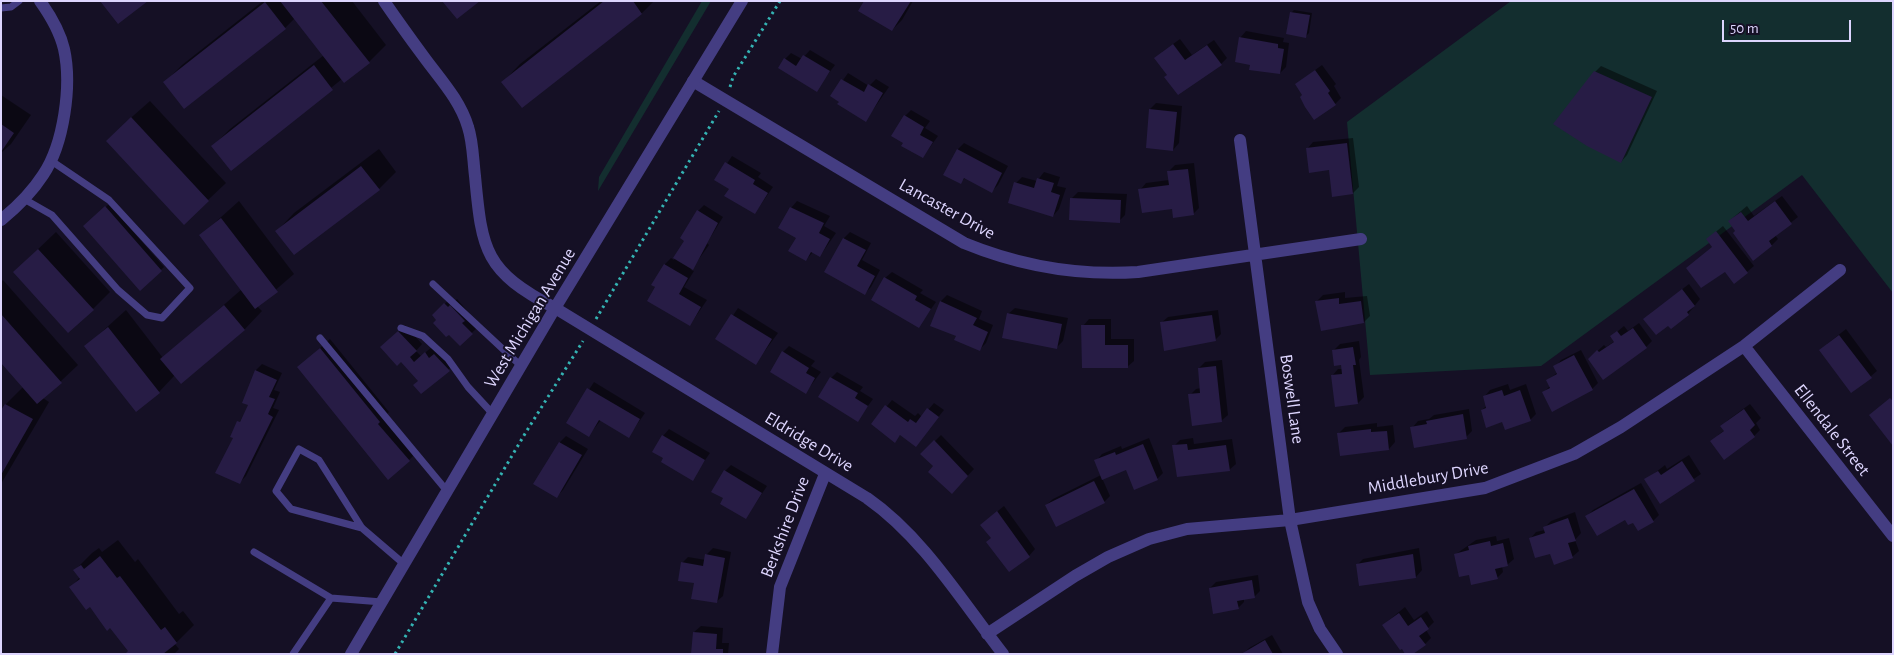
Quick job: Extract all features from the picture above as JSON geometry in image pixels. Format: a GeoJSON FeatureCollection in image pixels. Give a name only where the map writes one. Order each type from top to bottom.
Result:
{"type":"FeatureCollection","features":[{"type":"Feature","properties":{"kind":"street"},"geometry":{"type":"LineString","coordinates":[[1,220],[24,199],[44,174],[58,142],[66,105],[64,48],[50,16],[40,1]]}},
{"type":"Feature","properties":{"kind":"street","name":"Eldridge Drive"},"geometry":{"type":"LineString","coordinates":[[384,1],[458,104],[468,126],[479,219],[494,261],[501,272],[515,285],[556,308],[891,515],[946,579],[1003,654]]}},
{"type":"Feature","properties":{"kind":"street","name":"West Michigan Avenue"},"geometry":{"type":"LineString","coordinates":[[351,654],[521,366],[742,1]]}},
{"type":"Feature","properties":{"kind":"street","name":"Lancaster Drive"},"geometry":{"type":"LineString","coordinates":[[693,81],[964,243],[992,254],[1048,268],[1106,274],[1138,272],[1362,239]]}},
{"type":"Feature","properties":{"kind":"street","name":"Boswell Lane"},"geometry":{"type":"LineString","coordinates":[[1240,140],[1290,520],[1308,602],[1320,629],[1337,654]]}},
{"type":"Feature","properties":{"kind":"street","name":"Middlebury Drive"},"geometry":{"type":"LineString","coordinates":[[987,634],[1074,576],[1108,557],[1149,539],[1187,529],[1290,520],[1485,488],[1530,473],[1574,454],[1621,427],[1744,346],[1840,270]]}},
{"type":"Feature","properties":{"kind":"street","name":"Ellendale Street"},"geometry":{"type":"LineString","coordinates":[[1744,346],[1893,536]]}},
{"type":"Feature","properties":{"kind":"street","name":"Berkshire Drive"},"geometry":{"type":"LineString","coordinates":[[772,654],[780,587],[825,474]]}},
{"type":"Feature","properties":{"kind":"lane"},"geometry":{"type":"LineString","coordinates":[[1,8],[11,7],[19,1]]}},
{"type":"Feature","properties":{"kind":"lane"},"geometry":{"type":"LineString","coordinates":[[24,199],[52,215],[118,290],[146,315],[162,318],[190,288],[109,200],[50,160]]}},
{"type":"Feature","properties":{"kind":"lane"},"geometry":{"type":"LineString","coordinates":[[433,284],[521,366]]}},
{"type":"Feature","properties":{"kind":"lane"},"geometry":{"type":"LineString","coordinates":[[400,328],[423,336],[448,358],[468,387],[493,414]]}},
{"type":"Feature","properties":{"kind":"lane"},"geometry":{"type":"LineString","coordinates":[[320,338],[447,491]]}},
{"type":"Feature","properties":{"kind":"lane"},"geometry":{"type":"LineString","coordinates":[[362,528],[292,509],[276,491],[299,449],[320,460],[362,528],[404,564]]}},
{"type":"Feature","properties":{"kind":"lane"},"geometry":{"type":"LineString","coordinates":[[254,552],[331,598],[382,602]]}},
{"type":"Feature","properties":{"kind":"lane"},"geometry":{"type":"LineString","coordinates":[[293,654],[331,598]]}},
{"type":"Feature","properties":{"kind":"green space"},"geometry":{"type":"Polygon","coordinates":[[[702,1],[711,1],[598,191],[599,177],[702,1]]]}},
{"type":"Feature","properties":{"kind":"green space"},"geometry":{"type":"Polygon","coordinates":[[[1511,1],[1893,1],[1893,293],[1802,175],[1541,366],[1370,375],[1347,122],[1511,1]]]}},
{"type":"Feature","properties":{"kind":"building"},"geometry":{"type":"Polygon","coordinates":[[[100,1],[148,1],[118,24],[100,1]]]}},
{"type":"Feature","properties":{"kind":"building"},"geometry":{"type":"Polygon","coordinates":[[[280,1],[321,1],[370,63],[344,83],[280,1]]]}},
{"type":"Feature","properties":{"kind":"building"},"geometry":{"type":"Polygon","coordinates":[[[442,1],[480,1],[457,19],[442,1]]]}},
{"type":"Feature","properties":{"kind":"building"},"geometry":{"type":"Polygon","coordinates":[[[604,1],[633,1],[642,14],[522,108],[501,82],[604,1]]]}},
{"type":"Feature","properties":{"kind":"building"},"geometry":{"type":"Polygon","coordinates":[[[864,1],[911,1],[892,31],[858,11],[864,1]]]}},
{"type":"Feature","properties":{"kind":"building"},"geometry":{"type":"Polygon","coordinates":[[[265,2],[286,29],[184,109],[163,82],[265,2]]]}},
{"type":"Feature","properties":{"kind":"building"},"geometry":{"type":"Polygon","coordinates":[[[1290,12],[1310,15],[1306,38],[1286,34],[1290,12]]]}},
{"type":"Feature","properties":{"kind":"building"},"geometry":{"type":"Polygon","coordinates":[[[1239,37],[1278,44],[1278,48],[1284,49],[1280,74],[1249,70],[1250,65],[1235,62],[1239,37]]]}},
{"type":"Feature","properties":{"kind":"building"},"geometry":{"type":"Polygon","coordinates":[[[1173,44],[1185,60],[1207,45],[1222,65],[1178,95],[1164,77],[1167,75],[1154,58],[1173,44]]]}},
{"type":"Feature","properties":{"kind":"building"},"geometry":{"type":"Polygon","coordinates":[[[803,55],[830,71],[817,92],[778,68],[784,58],[796,66],[803,55]]]}},
{"type":"Feature","properties":{"kind":"building"},"geometry":{"type":"Polygon","coordinates":[[[314,65],[333,90],[231,171],[211,146],[314,65]]]}},
{"type":"Feature","properties":{"kind":"building"},"geometry":{"type":"Polygon","coordinates":[[[1315,70],[1330,91],[1328,93],[1336,105],[1314,120],[1305,107],[1300,97],[1302,95],[1295,84],[1315,70]]]}},
{"type":"Feature","properties":{"kind":"building"},"geometry":{"type":"Polygon","coordinates":[[[1594,71],[1652,97],[1621,163],[1587,146],[1553,124],[1594,71]]]}},
{"type":"Feature","properties":{"kind":"building"},"geometry":{"type":"Polygon","coordinates":[[[841,79],[864,92],[868,84],[883,93],[866,122],[837,104],[839,102],[830,96],[841,79]]]}},
{"type":"Feature","properties":{"kind":"building"},"geometry":{"type":"Polygon","coordinates":[[[1149,109],[1177,112],[1173,151],[1146,148],[1149,109]]]}},
{"type":"Feature","properties":{"kind":"building"},"geometry":{"type":"Polygon","coordinates":[[[904,115],[924,127],[920,135],[933,142],[923,158],[901,146],[903,143],[891,136],[904,115]]]}},
{"type":"Feature","properties":{"kind":"building"},"geometry":{"type":"Polygon","coordinates":[[[131,117],[209,201],[184,225],[106,141],[131,117]]]}},
{"type":"Feature","properties":{"kind":"building"},"geometry":{"type":"Polygon","coordinates":[[[1,124],[14,133],[1,152],[1,124]]]}},
{"type":"Feature","properties":{"kind":"building"},"geometry":{"type":"Polygon","coordinates":[[[1347,143],[1353,194],[1332,197],[1329,170],[1309,173],[1306,148],[1347,143]]]}},
{"type":"Feature","properties":{"kind":"building"},"geometry":{"type":"Polygon","coordinates":[[[957,149],[1002,173],[992,193],[964,178],[961,184],[943,175],[957,149]]]}},
{"type":"Feature","properties":{"kind":"building"},"geometry":{"type":"Polygon","coordinates":[[[725,162],[755,180],[753,184],[768,193],[755,214],[724,196],[729,189],[714,180],[725,162]]]}},
{"type":"Feature","properties":{"kind":"building"},"geometry":{"type":"Polygon","coordinates":[[[361,166],[380,190],[294,255],[275,231],[361,166]]]}},
{"type":"Feature","properties":{"kind":"building"},"geometry":{"type":"Polygon","coordinates":[[[1188,169],[1194,215],[1173,218],[1172,209],[1142,213],[1138,189],[1169,185],[1167,171],[1188,169]]]}},
{"type":"Feature","properties":{"kind":"building"},"geometry":{"type":"Polygon","coordinates":[[[1037,178],[1054,183],[1051,192],[1060,195],[1053,217],[1008,203],[1014,182],[1034,188],[1037,178]]]}},
{"type":"Feature","properties":{"kind":"building"},"geometry":{"type":"Polygon","coordinates":[[[1070,198],[1121,200],[1120,223],[1069,220],[1070,198]]]}},
{"type":"Feature","properties":{"kind":"building"},"geometry":{"type":"Polygon","coordinates":[[[1775,201],[1792,224],[1769,241],[1772,246],[1753,261],[1733,233],[1735,231],[1728,221],[1741,212],[1748,221],[1775,201]]]}},
{"type":"Feature","properties":{"kind":"building"},"geometry":{"type":"Polygon","coordinates":[[[105,206],[162,271],[140,291],[83,226],[105,206]]]}},
{"type":"Feature","properties":{"kind":"building"},"geometry":{"type":"Polygon","coordinates":[[[790,207],[824,223],[819,233],[830,239],[820,257],[811,252],[806,261],[788,251],[796,238],[778,228],[790,207]]]}},
{"type":"Feature","properties":{"kind":"building"},"geometry":{"type":"Polygon","coordinates":[[[697,210],[718,223],[693,270],[673,258],[684,241],[680,238],[697,210]]]}},
{"type":"Feature","properties":{"kind":"building"},"geometry":{"type":"Polygon","coordinates":[[[221,218],[278,292],[255,309],[199,235],[221,218]]]}},
{"type":"Feature","properties":{"kind":"building"},"geometry":{"type":"Polygon","coordinates":[[[1716,231],[1748,273],[1734,284],[1725,272],[1701,288],[1686,268],[1712,247],[1706,239],[1716,231]]]}},
{"type":"Feature","properties":{"kind":"building"},"geometry":{"type":"Polygon","coordinates":[[[843,238],[866,250],[857,266],[875,276],[865,295],[824,272],[843,238]]]}},
{"type":"Feature","properties":{"kind":"building"},"geometry":{"type":"Polygon","coordinates":[[[38,249],[94,310],[68,333],[13,272],[38,249]]]}},
{"type":"Feature","properties":{"kind":"building"},"geometry":{"type":"Polygon","coordinates":[[[664,264],[688,278],[679,294],[701,307],[690,326],[647,301],[655,287],[651,285],[664,264]]]}},
{"type":"Feature","properties":{"kind":"building"},"geometry":{"type":"Polygon","coordinates":[[[884,277],[917,296],[915,300],[931,309],[919,328],[871,300],[884,277]]]}},
{"type":"Feature","properties":{"kind":"building"},"geometry":{"type":"Polygon","coordinates":[[[1682,289],[1695,306],[1687,312],[1689,315],[1671,329],[1668,326],[1656,335],[1643,319],[1682,289]]]}},
{"type":"Feature","properties":{"kind":"building"},"geometry":{"type":"Polygon","coordinates":[[[1339,298],[1339,304],[1361,301],[1364,323],[1321,331],[1315,301],[1339,298]]]}},
{"type":"Feature","properties":{"kind":"building"},"geometry":{"type":"Polygon","coordinates":[[[940,301],[977,318],[973,325],[988,332],[980,351],[954,340],[956,336],[930,326],[940,301]]]}},
{"type":"Feature","properties":{"kind":"building"},"geometry":{"type":"Polygon","coordinates":[[[444,303],[448,307],[450,305],[465,321],[462,323],[473,334],[460,346],[449,335],[446,337],[433,323],[436,320],[432,315],[444,303]]]}},
{"type":"Feature","properties":{"kind":"building"},"geometry":{"type":"Polygon","coordinates":[[[224,305],[245,330],[181,384],[160,359],[224,305]]]}},
{"type":"Feature","properties":{"kind":"building"},"geometry":{"type":"Polygon","coordinates":[[[1007,313],[1062,324],[1057,349],[1002,338],[1007,313]]]}},
{"type":"Feature","properties":{"kind":"building"},"geometry":{"type":"Polygon","coordinates":[[[1,314],[62,383],[37,404],[1,363],[1,314]]]}},
{"type":"Feature","properties":{"kind":"building"},"geometry":{"type":"Polygon","coordinates":[[[731,314],[772,339],[756,365],[715,339],[731,314]]]}},
{"type":"Feature","properties":{"kind":"building"},"geometry":{"type":"Polygon","coordinates":[[[1212,315],[1216,341],[1164,351],[1160,322],[1212,315]]]}},
{"type":"Feature","properties":{"kind":"building"},"geometry":{"type":"Polygon","coordinates":[[[1081,325],[1105,325],[1105,345],[1128,345],[1128,368],[1082,368],[1081,325]]]}},
{"type":"Feature","properties":{"kind":"building"},"geometry":{"type":"Polygon","coordinates":[[[108,327],[160,393],[136,412],[84,346],[108,327]]]}},
{"type":"Feature","properties":{"kind":"building"},"geometry":{"type":"Polygon","coordinates":[[[1633,328],[1647,348],[1603,380],[1588,359],[1597,350],[1599,352],[1614,342],[1610,336],[1617,331],[1621,336],[1633,328]]]}},
{"type":"Feature","properties":{"kind":"building"},"geometry":{"type":"Polygon","coordinates":[[[398,331],[417,351],[410,357],[414,362],[425,352],[429,358],[434,354],[450,371],[421,394],[413,385],[418,381],[401,362],[397,366],[380,347],[398,331]]]}},
{"type":"Feature","properties":{"kind":"building"},"geometry":{"type":"Polygon","coordinates":[[[1839,335],[1872,378],[1851,393],[1819,350],[1839,335]]]}},
{"type":"Feature","properties":{"kind":"building"},"geometry":{"type":"Polygon","coordinates":[[[1353,347],[1356,365],[1353,365],[1358,404],[1335,407],[1331,375],[1342,374],[1341,365],[1334,366],[1332,350],[1353,347]]]}},
{"type":"Feature","properties":{"kind":"building"},"geometry":{"type":"Polygon","coordinates":[[[320,348],[380,422],[378,424],[410,461],[388,480],[297,367],[320,348]]]}},
{"type":"Feature","properties":{"kind":"building"},"geometry":{"type":"Polygon","coordinates":[[[782,351],[809,368],[806,373],[815,378],[806,394],[770,372],[782,351]]]}},
{"type":"Feature","properties":{"kind":"building"},"geometry":{"type":"Polygon","coordinates":[[[1574,355],[1593,390],[1552,412],[1542,392],[1550,388],[1546,380],[1557,374],[1553,366],[1574,355]]]}},
{"type":"Feature","properties":{"kind":"building"},"geometry":{"type":"Polygon","coordinates":[[[1216,366],[1222,422],[1192,426],[1188,394],[1200,393],[1198,368],[1216,366]]]}},
{"type":"Feature","properties":{"kind":"building"},"geometry":{"type":"Polygon","coordinates":[[[255,370],[277,380],[269,397],[275,399],[268,414],[273,417],[240,484],[215,473],[233,438],[230,437],[237,421],[240,422],[248,405],[242,403],[255,370]]]}},
{"type":"Feature","properties":{"kind":"building"},"geometry":{"type":"Polygon","coordinates":[[[830,377],[858,393],[855,398],[868,406],[858,422],[818,397],[830,377]]]}},
{"type":"Feature","properties":{"kind":"building"},"geometry":{"type":"Polygon","coordinates":[[[587,388],[640,419],[629,438],[599,420],[589,437],[566,423],[587,388]]]}},
{"type":"Feature","properties":{"kind":"building"},"geometry":{"type":"Polygon","coordinates":[[[1502,390],[1504,396],[1520,390],[1531,421],[1505,430],[1502,422],[1486,428],[1481,410],[1486,408],[1483,396],[1502,390]]]}},
{"type":"Feature","properties":{"kind":"building"},"geometry":{"type":"Polygon","coordinates":[[[1890,398],[1893,401],[1893,446],[1869,415],[1890,398]]]}},
{"type":"Feature","properties":{"kind":"building"},"geometry":{"type":"Polygon","coordinates":[[[5,404],[33,419],[1,475],[1,410],[5,404]]]}},
{"type":"Feature","properties":{"kind":"building"},"geometry":{"type":"Polygon","coordinates":[[[885,405],[908,422],[910,419],[916,423],[927,408],[939,417],[916,447],[900,435],[895,443],[871,424],[885,405]]]}},
{"type":"Feature","properties":{"kind":"building"},"geometry":{"type":"Polygon","coordinates":[[[1744,409],[1755,425],[1750,430],[1755,437],[1724,460],[1710,441],[1724,431],[1720,426],[1744,409]]]}},
{"type":"Feature","properties":{"kind":"building"},"geometry":{"type":"Polygon","coordinates":[[[1463,414],[1467,439],[1414,448],[1410,427],[1427,424],[1426,421],[1463,414]]]}},
{"type":"Feature","properties":{"kind":"building"},"geometry":{"type":"Polygon","coordinates":[[[1371,429],[1371,432],[1387,431],[1389,450],[1340,456],[1337,433],[1371,429]]]}},
{"type":"Feature","properties":{"kind":"building"},"geometry":{"type":"Polygon","coordinates":[[[662,435],[705,460],[693,481],[661,462],[663,458],[652,452],[662,435]]]}},
{"type":"Feature","properties":{"kind":"building"},"geometry":{"type":"Polygon","coordinates":[[[934,440],[968,476],[952,494],[928,472],[933,466],[920,454],[934,440]]]}},
{"type":"Feature","properties":{"kind":"building"},"geometry":{"type":"Polygon","coordinates":[[[559,442],[582,455],[557,498],[533,484],[559,442]]]}},
{"type":"Feature","properties":{"kind":"building"},"geometry":{"type":"Polygon","coordinates":[[[1143,444],[1158,480],[1134,490],[1126,470],[1102,480],[1094,460],[1115,452],[1116,455],[1143,444]]]}},
{"type":"Feature","properties":{"kind":"building"},"geometry":{"type":"Polygon","coordinates":[[[1187,444],[1188,450],[1226,445],[1230,471],[1177,477],[1172,445],[1187,444]]]}},
{"type":"Feature","properties":{"kind":"building"},"geometry":{"type":"Polygon","coordinates":[[[1682,461],[1695,481],[1660,504],[1644,479],[1658,471],[1661,475],[1682,461]]]}},
{"type":"Feature","properties":{"kind":"building"},"geometry":{"type":"Polygon","coordinates":[[[724,470],[762,493],[746,519],[720,504],[723,498],[711,492],[724,470]]]}},
{"type":"Feature","properties":{"kind":"building"},"geometry":{"type":"Polygon","coordinates":[[[1094,481],[1105,503],[1056,527],[1045,505],[1094,481]]]}},
{"type":"Feature","properties":{"kind":"building"},"geometry":{"type":"Polygon","coordinates":[[[1634,489],[1654,522],[1638,531],[1633,523],[1628,525],[1625,520],[1597,536],[1585,516],[1634,489]]]}},
{"type":"Feature","properties":{"kind":"building"},"geometry":{"type":"Polygon","coordinates":[[[997,511],[1030,557],[1009,572],[986,542],[991,538],[980,525],[997,511]]]}},
{"type":"Feature","properties":{"kind":"building"},"geometry":{"type":"Polygon","coordinates":[[[1568,518],[1576,541],[1568,543],[1573,558],[1554,565],[1550,554],[1535,558],[1529,538],[1545,533],[1543,527],[1568,518]]]}},
{"type":"Feature","properties":{"kind":"building"},"geometry":{"type":"Polygon","coordinates":[[[1490,541],[1491,546],[1503,543],[1508,566],[1495,569],[1498,579],[1471,585],[1469,575],[1459,577],[1454,554],[1469,550],[1468,546],[1490,541]]]}},
{"type":"Feature","properties":{"kind":"building"},"geometry":{"type":"Polygon","coordinates":[[[705,554],[725,558],[717,603],[691,599],[694,583],[678,581],[681,562],[703,566],[705,554]]]}},
{"type":"Feature","properties":{"kind":"building"},"geometry":{"type":"Polygon","coordinates":[[[1413,554],[1416,578],[1359,586],[1356,564],[1413,554]]]}},
{"type":"Feature","properties":{"kind":"building"},"geometry":{"type":"Polygon","coordinates":[[[100,556],[117,578],[120,576],[161,630],[165,627],[177,643],[163,654],[125,654],[128,651],[110,628],[107,631],[90,607],[86,610],[69,587],[80,579],[73,570],[81,565],[84,569],[100,556]]]}},
{"type":"Feature","properties":{"kind":"building"},"geometry":{"type":"Polygon","coordinates":[[[1252,580],[1255,598],[1237,601],[1239,609],[1213,614],[1209,588],[1252,580]]]}},
{"type":"Feature","properties":{"kind":"building"},"geometry":{"type":"Polygon","coordinates":[[[1399,613],[1408,626],[1421,617],[1429,629],[1419,636],[1426,645],[1413,654],[1405,654],[1402,649],[1400,650],[1382,625],[1399,613]]]}},
{"type":"Feature","properties":{"kind":"building"},"geometry":{"type":"Polygon","coordinates":[[[693,632],[717,634],[716,649],[723,649],[723,654],[691,654],[693,632]]]}},
{"type":"Feature","properties":{"kind":"building"},"geometry":{"type":"Polygon","coordinates":[[[1265,640],[1273,654],[1241,654],[1265,640]]]}}]}
